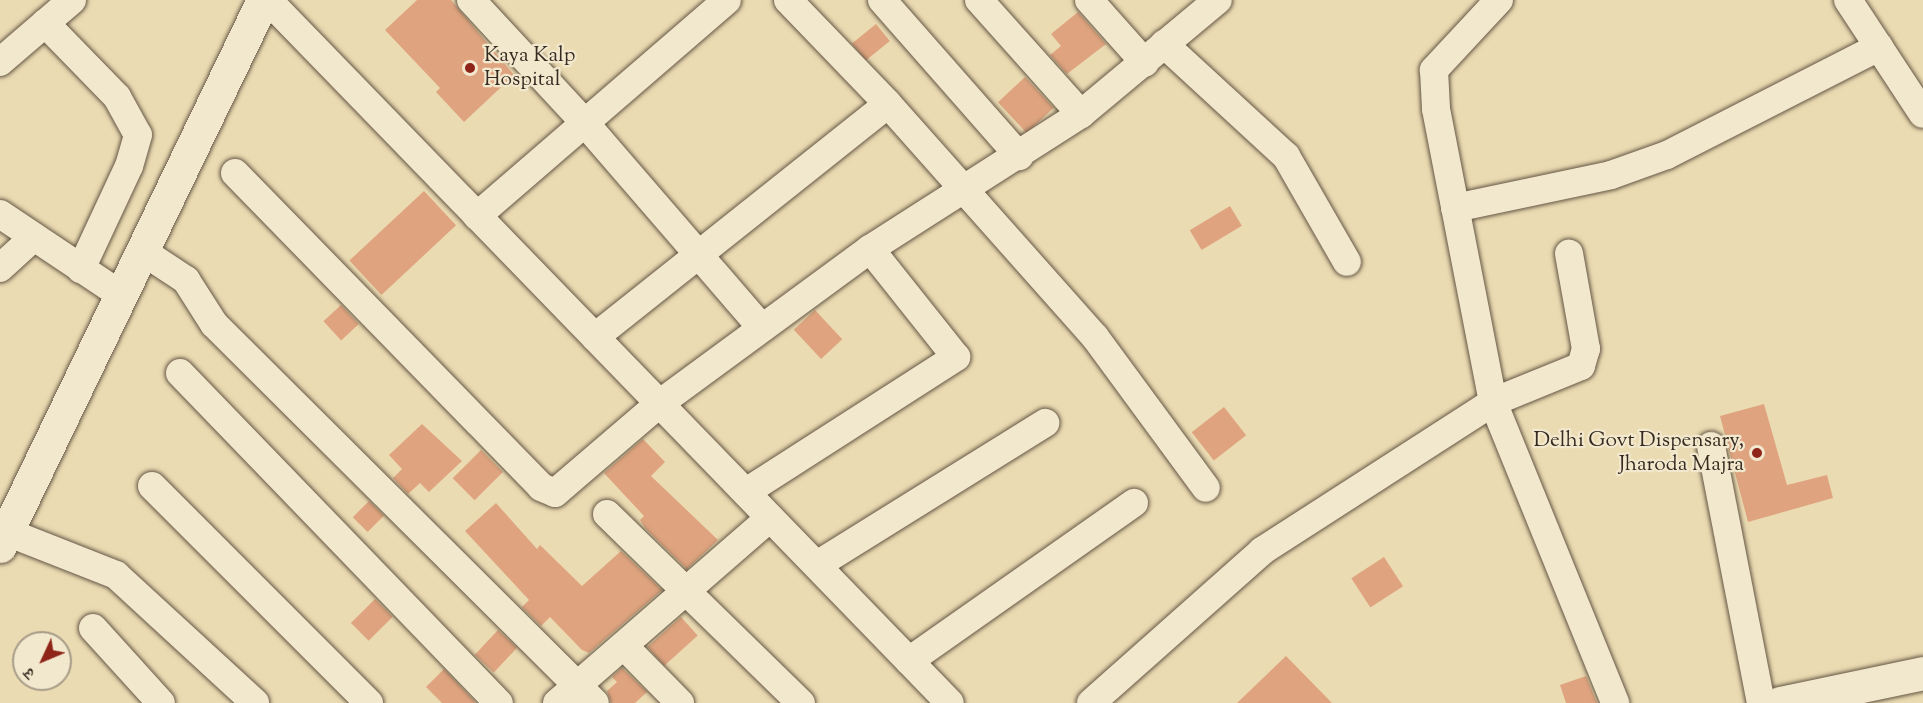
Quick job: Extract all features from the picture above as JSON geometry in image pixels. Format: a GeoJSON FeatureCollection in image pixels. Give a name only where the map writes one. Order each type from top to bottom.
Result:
{"type":"FeatureCollection","features":[{"type":"Feature","properties":{"kind":"street"},"geometry":{"type":"LineString","coordinates":[[0,62],[72,0]]}},
{"type":"Feature","properties":{"kind":"street"},"geometry":{"type":"LineString","coordinates":[[255,703],[111,572],[4,539],[265,0],[950,703]]}},
{"type":"Feature","properties":{"kind":"street"},"geometry":{"type":"LineString","coordinates":[[471,0],[584,122],[762,328]]}},
{"type":"Feature","properties":{"kind":"street"},"geometry":{"type":"LineString","coordinates":[[477,216],[727,0]]}},
{"type":"Feature","properties":{"kind":"street"},"geometry":{"type":"LineString","coordinates":[[788,0],[888,104],[1095,337],[1206,488]]}},
{"type":"Feature","properties":{"kind":"street"},"geometry":{"type":"LineString","coordinates":[[882,0],[1019,156]]}},
{"type":"Feature","properties":{"kind":"street"},"geometry":{"type":"LineString","coordinates":[[979,0],[1081,114]]}},
{"type":"Feature","properties":{"kind":"street"},"geometry":{"type":"LineString","coordinates":[[1089,0],[1154,54],[1286,156],[1347,262]]}},
{"type":"Feature","properties":{"kind":"street"},"geometry":{"type":"LineString","coordinates":[[1499,0],[1434,70],[1436,108],[1493,402],[1615,703]]}},
{"type":"Feature","properties":{"kind":"street"},"geometry":{"type":"LineString","coordinates":[[1848,0],[1923,114]]}},
{"type":"Feature","properties":{"kind":"street"},"geometry":{"type":"LineString","coordinates":[[235,173],[547,492],[563,490],[659,404],[870,249],[1019,156],[1081,114],[1154,54],[1205,4]]}},
{"type":"Feature","properties":{"kind":"street"},"geometry":{"type":"LineString","coordinates":[[45,23],[117,97],[138,135],[129,166],[81,269]]}},
{"type":"Feature","properties":{"kind":"street"},"geometry":{"type":"LineString","coordinates":[[1455,208],[1611,175],[1667,155],[1879,47]]}},
{"type":"Feature","properties":{"kind":"street"},"geometry":{"type":"LineString","coordinates":[[595,337],[888,104]]}},
{"type":"Feature","properties":{"kind":"street"},"geometry":{"type":"LineString","coordinates":[[0,214],[121,295]]}},
{"type":"Feature","properties":{"kind":"street"},"geometry":{"type":"LineString","coordinates":[[0,268],[34,237]]}},
{"type":"Feature","properties":{"kind":"street"},"geometry":{"type":"LineString","coordinates":[[746,492],[956,357],[870,249]]}},
{"type":"Feature","properties":{"kind":"street"},"geometry":{"type":"LineString","coordinates":[[142,251],[186,280],[214,324],[577,697],[624,646],[770,518]]}},
{"type":"Feature","properties":{"kind":"street"},"geometry":{"type":"LineString","coordinates":[[1091,703],[1262,551],[1493,402],[1575,371],[1585,359],[1569,254]]}},
{"type":"Feature","properties":{"kind":"street"},"geometry":{"type":"LineString","coordinates":[[180,373],[499,703]]}},
{"type":"Feature","properties":{"kind":"street"},"geometry":{"type":"LineString","coordinates":[[817,565],[1045,423]]}},
{"type":"Feature","properties":{"kind":"street"},"geometry":{"type":"LineString","coordinates":[[1711,446],[1761,703]]}},
{"type":"Feature","properties":{"kind":"street"},"geometry":{"type":"LineString","coordinates":[[152,486],[369,703]]}},
{"type":"Feature","properties":{"kind":"street"},"geometry":{"type":"LineString","coordinates":[[909,660],[1134,503]]}},
{"type":"Feature","properties":{"kind":"street"},"geometry":{"type":"LineString","coordinates":[[607,514],[689,589],[801,703]]}},
{"type":"Feature","properties":{"kind":"street"},"geometry":{"type":"LineString","coordinates":[[93,628],[161,703]]}},
{"type":"Feature","properties":{"kind":"street"},"geometry":{"type":"LineString","coordinates":[[624,646],[680,703]]}},
{"type":"Feature","properties":{"kind":"street"},"geometry":{"type":"LineString","coordinates":[[1780,703],[1923,673]]}},
{"type":"Feature","properties":{"kind":"building"},"geometry":{"type":"Polygon","coordinates":[[[417,0],[451,0],[514,75],[464,122],[436,92],[440,88],[385,30],[417,0]]]}},
{"type":"Feature","properties":{"kind":"building"},"geometry":{"type":"Polygon","coordinates":[[[1078,12],[1106,44],[1067,74],[1050,55],[1061,46],[1051,34],[1078,12]]]}},
{"type":"Feature","properties":{"kind":"building"},"geometry":{"type":"Polygon","coordinates":[[[876,24],[890,41],[866,61],[852,44],[876,24]]]}},
{"type":"Feature","properties":{"kind":"building"},"geometry":{"type":"Polygon","coordinates":[[[1025,77],[1054,108],[1027,133],[998,102],[1025,77]]]}},
{"type":"Feature","properties":{"kind":"building"},"geometry":{"type":"Polygon","coordinates":[[[424,191],[456,225],[381,295],[349,261],[424,191]]]}},
{"type":"Feature","properties":{"kind":"building"},"geometry":{"type":"Polygon","coordinates":[[[1230,206],[1242,226],[1202,250],[1190,230],[1230,206]]]}},
{"type":"Feature","properties":{"kind":"building"},"geometry":{"type":"Polygon","coordinates":[[[341,305],[359,324],[341,340],[323,321],[341,305]]]}},
{"type":"Feature","properties":{"kind":"building"},"geometry":{"type":"Polygon","coordinates":[[[815,310],[842,339],[821,359],[794,330],[815,310]]]}},
{"type":"Feature","properties":{"kind":"building"},"geometry":{"type":"Polygon","coordinates":[[[1764,404],[1787,485],[1827,475],[1833,498],[1748,522],[1720,416],[1764,404]]]}},
{"type":"Feature","properties":{"kind":"building"},"geometry":{"type":"Polygon","coordinates":[[[1224,407],[1246,435],[1214,461],[1192,432],[1224,407]]]}},
{"type":"Feature","properties":{"kind":"building"},"geometry":{"type":"Polygon","coordinates":[[[422,424],[462,461],[429,492],[420,483],[408,494],[393,478],[402,469],[389,455],[422,424]]]}},
{"type":"Feature","properties":{"kind":"building"},"geometry":{"type":"Polygon","coordinates":[[[643,439],[665,462],[651,476],[718,540],[687,569],[645,528],[640,520],[644,516],[604,473],[643,439]]]}},
{"type":"Feature","properties":{"kind":"building"},"geometry":{"type":"Polygon","coordinates":[[[481,450],[503,472],[475,500],[453,478],[481,450]]]}},
{"type":"Feature","properties":{"kind":"building"},"geometry":{"type":"Polygon","coordinates":[[[369,501],[384,516],[368,532],[353,517],[369,501]]]}},
{"type":"Feature","properties":{"kind":"building"},"geometry":{"type":"Polygon","coordinates":[[[496,503],[537,549],[540,545],[582,586],[621,551],[662,590],[589,653],[582,650],[550,617],[541,626],[522,607],[529,600],[465,531],[496,503]]]}},
{"type":"Feature","properties":{"kind":"building"},"geometry":{"type":"Polygon","coordinates":[[[1384,557],[1403,586],[1370,608],[1351,578],[1384,557]]]}},
{"type":"Feature","properties":{"kind":"building"},"geometry":{"type":"Polygon","coordinates":[[[375,599],[393,617],[369,641],[351,623],[375,599]]]}},
{"type":"Feature","properties":{"kind":"building"},"geometry":{"type":"Polygon","coordinates":[[[681,617],[698,636],[664,666],[648,647],[681,617]]]}},
{"type":"Feature","properties":{"kind":"building"},"geometry":{"type":"Polygon","coordinates":[[[498,630],[517,648],[494,673],[475,655],[498,630]]]}},
{"type":"Feature","properties":{"kind":"building"},"geometry":{"type":"Polygon","coordinates":[[[1286,656],[1332,703],[1237,703],[1286,656]]]}},
{"type":"Feature","properties":{"kind":"building"},"geometry":{"type":"Polygon","coordinates":[[[622,668],[647,692],[635,703],[611,703],[607,691],[617,682],[612,677],[622,668]]]}},
{"type":"Feature","properties":{"kind":"building"},"geometry":{"type":"Polygon","coordinates":[[[444,669],[476,703],[442,703],[426,687],[444,669]]]}},
{"type":"Feature","properties":{"kind":"building"},"geometry":{"type":"Polygon","coordinates":[[[1586,676],[1597,703],[1566,703],[1560,685],[1586,676]]]}},
{"type":"Feature","properties":{"kind":"place","name":"Kaya Kalp Hospital"},"geometry":{"type":"Point","coordinates":[470,68]}},
{"type":"Feature","properties":{"kind":"place","name":"Delhi Govt Dispensary, Jharoda Majra"},"geometry":{"type":"Point","coordinates":[1757,453]}}]}
